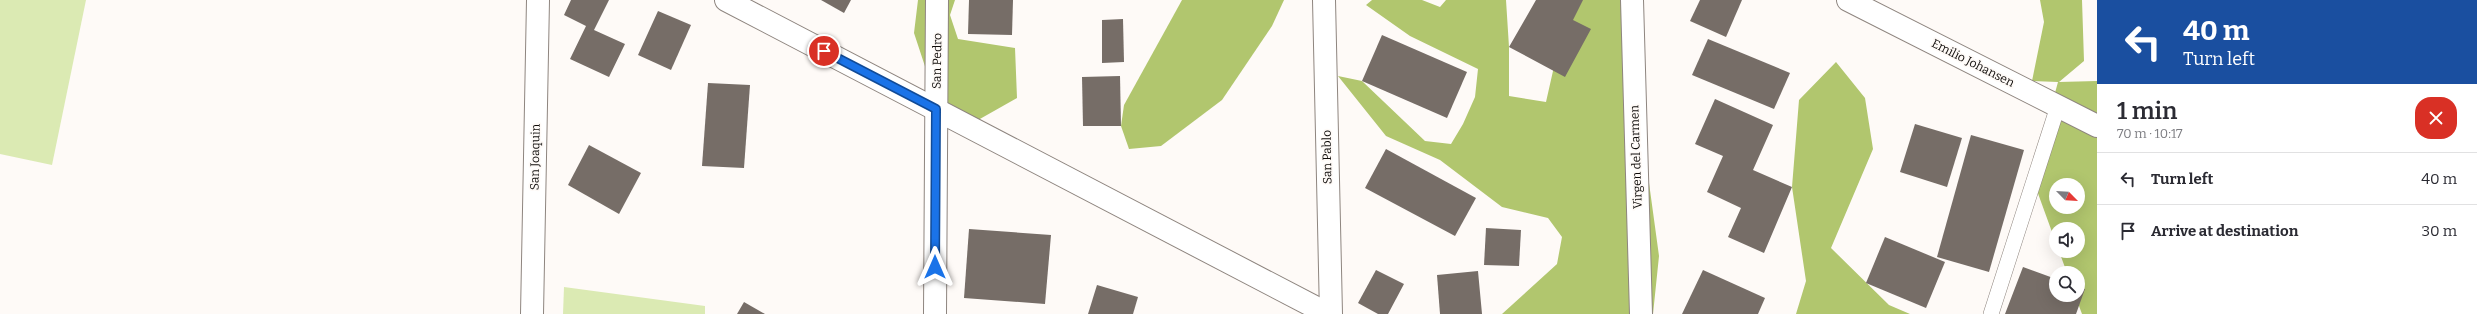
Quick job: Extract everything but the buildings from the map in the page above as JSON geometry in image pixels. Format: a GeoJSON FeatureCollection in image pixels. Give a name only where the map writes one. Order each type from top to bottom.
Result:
{"type":"FeatureCollection","features":[{"type":"Feature","properties":{"kind":"street","name":"San Joaquin"},"geometry":{"type":"LineString","coordinates":[[532,314],[538,0]]}},
{"type":"Feature","properties":{"kind":"street"},"geometry":{"type":"LineString","coordinates":[[726,0],[1330,314]]}},
{"type":"Feature","properties":{"kind":"street","name":"San Pedro"},"geometry":{"type":"LineString","coordinates":[[935,314],[937,0]]}},
{"type":"Feature","properties":{"kind":"street","name":"San Pablo"},"geometry":{"type":"LineString","coordinates":[[1324,0],[1330,314]]}},
{"type":"Feature","properties":{"kind":"street","name":"Virgen del Carmen"},"geometry":{"type":"LineString","coordinates":[[1632,0],[1641,314]]}},
{"type":"Feature","properties":{"kind":"street","name":"Emilio Johansen"},"geometry":{"type":"LineString","coordinates":[[1848,0],[2097,126]]}},
{"type":"Feature","properties":{"kind":"lane"},"geometry":{"type":"LineString","coordinates":[[1991,314],[2058,106]]}},
{"type":"Feature","properties":{"kind":"green space"},"geometry":{"type":"Polygon","coordinates":[[[0,0],[86,0],[52,165],[0,154],[0,0]]]}},
{"type":"Feature","properties":{"kind":"green space"},"geometry":{"type":"Polygon","coordinates":[[[918,0],[955,0],[950,15],[958,39],[1015,48],[1017,98],[971,124],[942,118],[914,33],[918,0]]]}},
{"type":"Feature","properties":{"kind":"green space"},"geometry":{"type":"Polygon","coordinates":[[[1182,0],[1284,0],[1272,26],[1222,100],[1161,146],[1129,149],[1121,126],[1124,105],[1182,0]]]}},
{"type":"Feature","properties":{"kind":"green space"},"geometry":{"type":"Polygon","coordinates":[[[1372,0],[1422,0],[1440,7],[1446,0],[1506,0],[1509,47],[1509,96],[1546,102],[1569,0],[1624,0],[1659,256],[1653,314],[1502,314],[1557,264],[1562,237],[1548,218],[1502,207],[1440,160],[1386,136],[1338,76],[1362,81],[1425,141],[1451,144],[1463,124],[1475,97],[1478,69],[1410,36],[1366,5],[1372,0]]]}},
{"type":"Feature","properties":{"kind":"green space"},"geometry":{"type":"Polygon","coordinates":[[[2040,0],[2082,0],[2084,61],[2059,82],[2097,81],[2097,314],[2082,314],[2078,302],[2085,302],[2085,266],[2064,266],[2062,258],[2085,258],[2085,222],[2049,222],[2049,224],[2032,177],[2058,82],[2032,81],[2044,22],[2040,0]]]}},
{"type":"Feature","properties":{"kind":"green space"},"geometry":{"type":"Polygon","coordinates":[[[1836,62],[1865,98],[1873,149],[1831,248],[1889,305],[1910,314],[1796,314],[1806,281],[1792,187],[1799,100],[1836,62]]]}},
{"type":"Feature","properties":{"kind":"green space"},"geometry":{"type":"Polygon","coordinates":[[[564,287],[705,306],[705,314],[563,314],[564,287]]]}},
{"type":"Feature","properties":{"kind":"route"},"geometry":{"type":"LineString","coordinates":[[824,51],[936,109],[935,267]]}}]}
